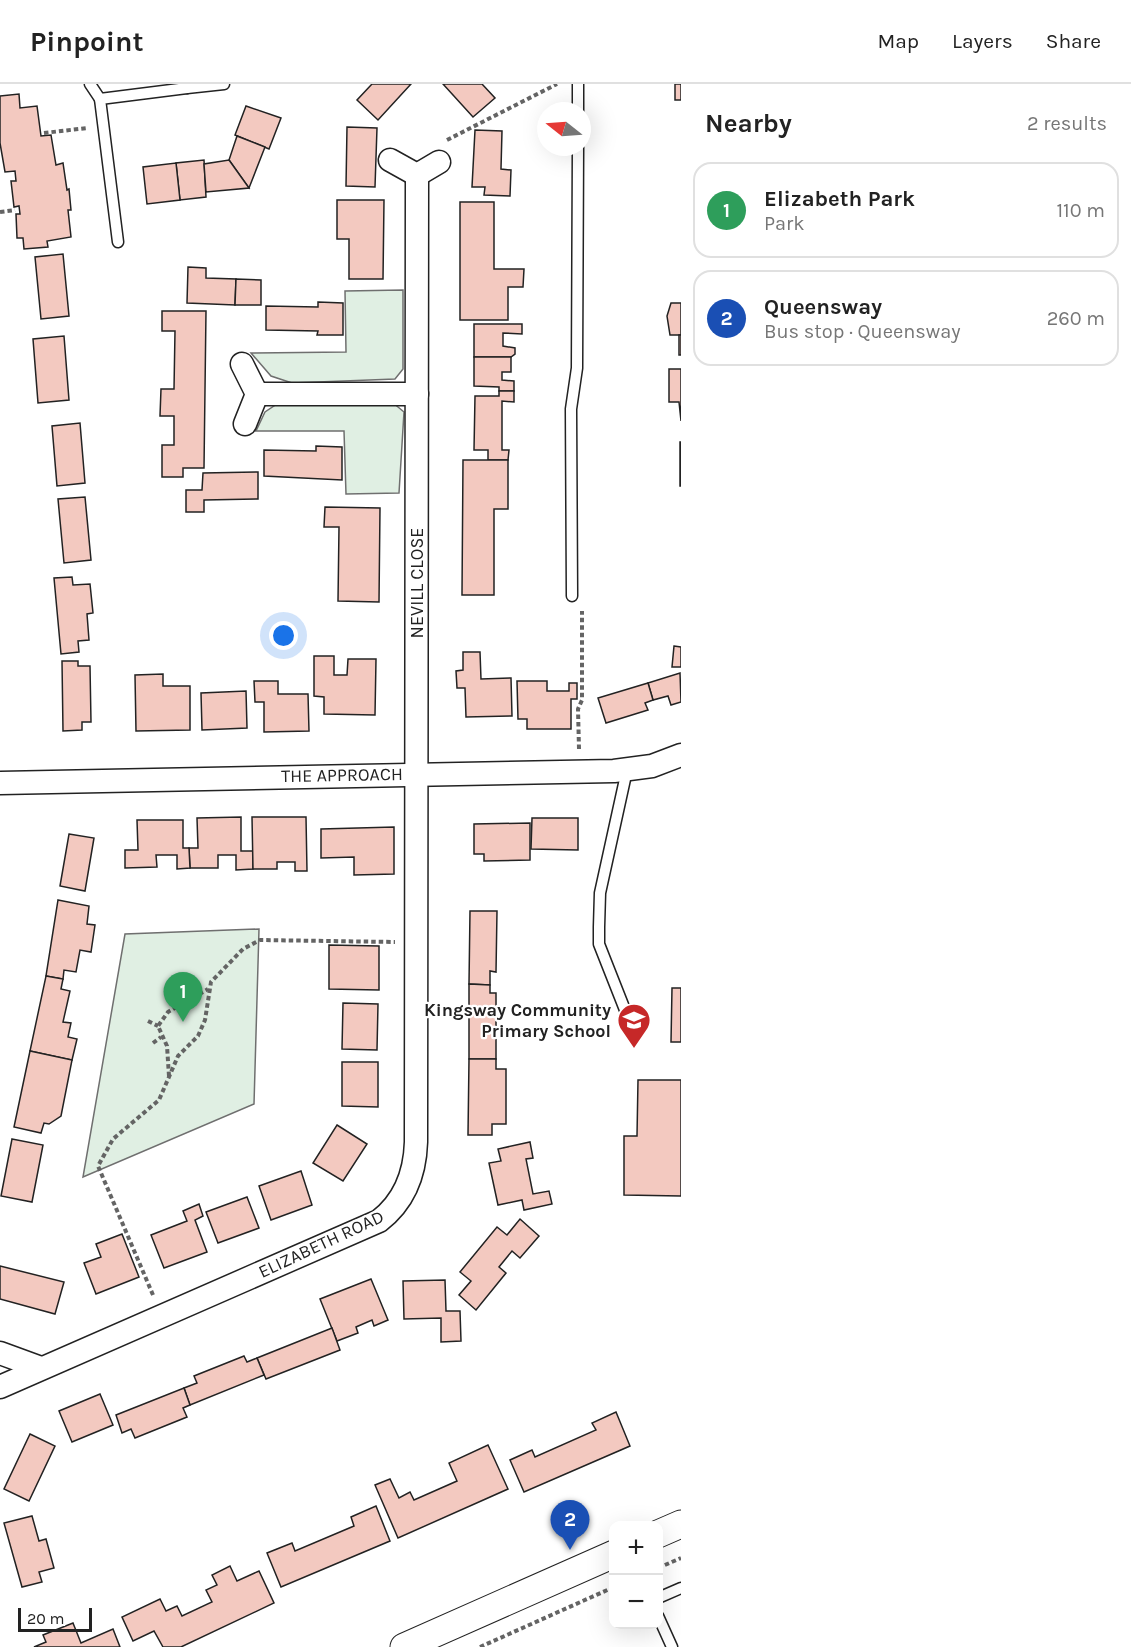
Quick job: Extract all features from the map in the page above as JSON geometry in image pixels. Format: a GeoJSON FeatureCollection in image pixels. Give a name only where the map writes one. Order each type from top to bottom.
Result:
{"type":"FeatureCollection","features":[{"type":"Feature","properties":{"kind":"street"},"geometry":{"type":"LineString","coordinates":[[390,160],[417,175],[440,162]]}},
{"type":"Feature","properties":{"kind":"street","name":"NEVILL CLOSE"},"geometry":{"type":"LineString","coordinates":[[416,773],[417,175]]}},
{"type":"Feature","properties":{"kind":"street"},"geometry":{"type":"LineString","coordinates":[[242,364],[257,394],[244,424]]}},
{"type":"Feature","properties":{"kind":"street"},"geometry":{"type":"LineString","coordinates":[[257,394],[417,394]]}},
{"type":"Feature","properties":{"kind":"street","name":"THE APPROACH"},"geometry":{"type":"LineString","coordinates":[[0,783],[627,770],[652,766],[681,755]]}},
{"type":"Feature","properties":{"kind":"street","name":"ELIZABETH ROAD"},"geometry":{"type":"LineString","coordinates":[[0,1387],[365,1228],[379,1221],[397,1205],[410,1178],[415,1159],[416,773]]}},
{"type":"Feature","properties":{"kind":"street"},"geometry":{"type":"LineString","coordinates":[[0,1353],[41,1368]]}},
{"type":"Feature","properties":{"kind":"street"},"geometry":{"type":"LineString","coordinates":[[663,1532],[681,1524]]}},
{"type":"Feature","properties":{"kind":"street"},"geometry":{"type":"LineString","coordinates":[[404,1647],[609,1556]]}},
{"type":"Feature","properties":{"kind":"lane"},"geometry":{"type":"LineString","coordinates":[[90,84],[100,99],[118,242]]}},
{"type":"Feature","properties":{"kind":"lane"},"geometry":{"type":"LineString","coordinates":[[100,99],[187,86],[224,84]]}},
{"type":"Feature","properties":{"kind":"lane"},"geometry":{"type":"LineString","coordinates":[[578,84],[578,102]]}},
{"type":"Feature","properties":{"kind":"lane"},"geometry":{"type":"LineString","coordinates":[[572,596],[571,409],[578,368],[578,156]]}},
{"type":"Feature","properties":{"kind":"lane"},"geometry":{"type":"LineString","coordinates":[[627,770],[600,893],[599,944],[627,1014]]}},
{"type":"Feature","properties":{"kind":"lane"},"geometry":{"type":"LineString","coordinates":[[663,1596],[681,1588]]}},
{"type":"Feature","properties":{"kind":"lane"},"geometry":{"type":"LineString","coordinates":[[663,1627],[672,1647]]}},
{"type":"Feature","properties":{"kind":"path"},"geometry":{"type":"LineString","coordinates":[[447,140],[557,84]]}},
{"type":"Feature","properties":{"kind":"path"},"geometry":{"type":"LineString","coordinates":[[44,132],[91,128]]}},
{"type":"Feature","properties":{"kind":"path"},"geometry":{"type":"LineString","coordinates":[[0,212],[15,210]]}},
{"type":"Feature","properties":{"kind":"path"},"geometry":{"type":"LineString","coordinates":[[572,596],[582,610],[582,700],[578,709],[579,751]]}},
{"type":"Feature","properties":{"kind":"path"},"geometry":{"type":"LineString","coordinates":[[158,1026],[168,1012],[208,988],[236,956],[249,944],[260,939],[416,941]]}},
{"type":"Feature","properties":{"kind":"path"},"geometry":{"type":"LineString","coordinates":[[182,974],[194,998]]}},
{"type":"Feature","properties":{"kind":"path"},"geometry":{"type":"LineString","coordinates":[[162,1315],[98,1166],[113,1139],[159,1100],[178,1056],[198,1036],[205,1020],[208,988]]}},
{"type":"Feature","properties":{"kind":"path"},"geometry":{"type":"LineString","coordinates":[[148,1021],[158,1026],[161,1037],[168,1046],[169,1078]]}},
{"type":"Feature","properties":{"kind":"path"},"geometry":{"type":"LineString","coordinates":[[153,1043],[161,1037]]}},
{"type":"Feature","properties":{"kind":"path"},"geometry":{"type":"LineString","coordinates":[[663,1566],[681,1558]]}},
{"type":"Feature","properties":{"kind":"path"},"geometry":{"type":"LineString","coordinates":[[480,1647],[609,1589]]}},
{"type":"Feature","properties":{"kind":"green space"},"geometry":{"type":"Polygon","coordinates":[[[403,290],[403,369],[395,379],[292,383],[271,376],[251,353],[346,352],[345,291],[403,290]]]}},
{"type":"Feature","properties":{"kind":"green space"},"geometry":{"type":"Polygon","coordinates":[[[392,402],[404,412],[399,493],[346,494],[344,431],[256,431],[265,412],[277,404],[392,402]]]}},
{"type":"Feature","properties":{"kind":"green space"},"geometry":{"type":"Polygon","coordinates":[[[259,929],[254,1104],[83,1177],[125,934],[259,929]]]}},
{"type":"Feature","properties":{"kind":"building"},"geometry":{"type":"Polygon","coordinates":[[[372,84],[411,84],[378,120],[357,100],[372,84]]]}},
{"type":"Feature","properties":{"kind":"building"},"geometry":{"type":"Polygon","coordinates":[[[443,84],[482,84],[495,98],[473,117],[443,84]]]}},
{"type":"Feature","properties":{"kind":"building"},"geometry":{"type":"Polygon","coordinates":[[[675,84],[681,84],[681,100],[675,100],[675,84]]]}},
{"type":"Feature","properties":{"kind":"building"},"geometry":{"type":"Polygon","coordinates":[[[19,94],[20,108],[37,106],[41,136],[51,135],[56,165],[63,163],[67,190],[69,189],[71,210],[68,210],[71,237],[47,241],[48,247],[24,249],[23,238],[17,238],[16,214],[20,214],[19,206],[14,207],[11,181],[16,181],[15,171],[5,172],[0,143],[0,96],[19,94]]]}},
{"type":"Feature","properties":{"kind":"building"},"geometry":{"type":"Polygon","coordinates":[[[246,106],[281,118],[269,149],[235,135],[246,106]]]}},
{"type":"Feature","properties":{"kind":"building"},"geometry":{"type":"Polygon","coordinates":[[[347,127],[377,128],[375,187],[346,186],[347,127]]]}},
{"type":"Feature","properties":{"kind":"building"},"geometry":{"type":"Polygon","coordinates":[[[475,130],[502,131],[501,169],[511,170],[510,196],[484,195],[485,187],[472,187],[475,130]]]}},
{"type":"Feature","properties":{"kind":"building"},"geometry":{"type":"Polygon","coordinates":[[[237,136],[265,147],[249,188],[229,160],[237,136]]]}},
{"type":"Feature","properties":{"kind":"building"},"geometry":{"type":"Polygon","coordinates":[[[204,160],[206,197],[180,200],[176,163],[204,160]]]}},
{"type":"Feature","properties":{"kind":"building"},"geometry":{"type":"Polygon","coordinates":[[[229,160],[249,188],[206,192],[204,164],[229,160]]]}},
{"type":"Feature","properties":{"kind":"building"},"geometry":{"type":"Polygon","coordinates":[[[176,163],[180,200],[147,204],[143,167],[176,163]]]}},
{"type":"Feature","properties":{"kind":"building"},"geometry":{"type":"Polygon","coordinates":[[[337,200],[384,200],[383,279],[349,279],[349,239],[337,239],[337,200]]]}},
{"type":"Feature","properties":{"kind":"building"},"geometry":{"type":"Polygon","coordinates":[[[460,202],[494,202],[494,269],[524,269],[523,287],[508,287],[508,320],[460,320],[460,202]]]}},
{"type":"Feature","properties":{"kind":"building"},"geometry":{"type":"Polygon","coordinates":[[[63,254],[69,316],[41,319],[35,257],[63,254]]]}},
{"type":"Feature","properties":{"kind":"building"},"geometry":{"type":"Polygon","coordinates":[[[188,267],[206,268],[206,278],[236,279],[235,305],[187,303],[188,267]]]}},
{"type":"Feature","properties":{"kind":"building"},"geometry":{"type":"Polygon","coordinates":[[[236,279],[261,280],[261,305],[235,305],[236,279]]]}},
{"type":"Feature","properties":{"kind":"building"},"geometry":{"type":"Polygon","coordinates":[[[318,302],[343,303],[343,335],[317,335],[318,331],[266,330],[266,306],[318,307],[318,302]]]}},
{"type":"Feature","properties":{"kind":"building"},"geometry":{"type":"Polygon","coordinates":[[[671,303],[681,303],[681,335],[670,335],[667,316],[671,303]]]}},
{"type":"Feature","properties":{"kind":"building"},"geometry":{"type":"Polygon","coordinates":[[[162,311],[206,311],[204,468],[183,468],[183,477],[162,477],[162,445],[174,445],[174,416],[160,416],[161,389],[174,389],[175,331],[162,331],[162,311]]]}},
{"type":"Feature","properties":{"kind":"building"},"geometry":{"type":"Polygon","coordinates":[[[474,324],[522,324],[522,334],[503,333],[503,346],[515,348],[515,354],[511,357],[474,357],[474,324]]]}},
{"type":"Feature","properties":{"kind":"building"},"geometry":{"type":"Polygon","coordinates":[[[679,335],[681,335],[681,355],[679,355],[679,335]]]}},
{"type":"Feature","properties":{"kind":"building"},"geometry":{"type":"Polygon","coordinates":[[[64,336],[69,400],[38,403],[33,339],[64,336]]]}},
{"type":"Feature","properties":{"kind":"building"},"geometry":{"type":"Polygon","coordinates":[[[474,357],[511,357],[511,372],[502,372],[502,380],[514,381],[514,391],[499,391],[499,387],[474,386],[474,357]]]}},
{"type":"Feature","properties":{"kind":"building"},"geometry":{"type":"Polygon","coordinates":[[[669,369],[681,369],[681,421],[679,402],[669,402],[669,369]]]}},
{"type":"Feature","properties":{"kind":"building"},"geometry":{"type":"Polygon","coordinates":[[[499,391],[514,391],[514,402],[502,401],[502,450],[509,450],[508,460],[488,460],[488,450],[474,450],[475,396],[499,396],[499,391]]]}},
{"type":"Feature","properties":{"kind":"building"},"geometry":{"type":"Polygon","coordinates":[[[80,423],[85,483],[57,486],[52,426],[80,423]]]}},
{"type":"Feature","properties":{"kind":"building"},"geometry":{"type":"Polygon","coordinates":[[[681,442],[681,486],[680,486],[681,442]]]}},
{"type":"Feature","properties":{"kind":"building"},"geometry":{"type":"Polygon","coordinates":[[[316,446],[342,447],[342,480],[264,476],[264,450],[316,451],[316,446]]]}},
{"type":"Feature","properties":{"kind":"building"},"geometry":{"type":"Polygon","coordinates":[[[463,460],[508,460],[508,509],[494,509],[494,595],[462,595],[463,460]]]}},
{"type":"Feature","properties":{"kind":"building"},"geometry":{"type":"Polygon","coordinates":[[[258,472],[258,499],[204,500],[204,512],[186,512],[186,490],[202,490],[203,473],[258,472]]]}},
{"type":"Feature","properties":{"kind":"building"},"geometry":{"type":"Polygon","coordinates":[[[85,497],[91,560],[64,563],[58,499],[85,497]]]}},
{"type":"Feature","properties":{"kind":"building"},"geometry":{"type":"Polygon","coordinates":[[[325,507],[380,508],[379,602],[338,601],[339,527],[324,527],[325,507]]]}},
{"type":"Feature","properties":{"kind":"building"},"geometry":{"type":"Polygon","coordinates":[[[72,577],[73,585],[90,584],[93,613],[87,614],[89,640],[78,641],[79,652],[61,654],[54,578],[72,577]]]}},
{"type":"Feature","properties":{"kind":"building"},"geometry":{"type":"Polygon","coordinates":[[[674,646],[681,647],[681,667],[672,667],[674,646]]]}},
{"type":"Feature","properties":{"kind":"building"},"geometry":{"type":"Polygon","coordinates":[[[463,652],[480,652],[481,679],[511,678],[512,716],[466,717],[465,688],[457,688],[456,671],[463,670],[463,652]]]}},
{"type":"Feature","properties":{"kind":"building"},"geometry":{"type":"Polygon","coordinates":[[[314,656],[334,656],[334,675],[347,675],[348,659],[376,659],[375,715],[324,714],[324,697],[314,696],[314,656]]]}},
{"type":"Feature","properties":{"kind":"building"},"geometry":{"type":"Polygon","coordinates":[[[62,661],[78,661],[78,666],[90,666],[91,722],[82,722],[82,730],[63,731],[62,661]]]}},
{"type":"Feature","properties":{"kind":"building"},"geometry":{"type":"Polygon","coordinates":[[[680,673],[681,702],[671,705],[668,696],[653,700],[648,683],[680,673]]]}},
{"type":"Feature","properties":{"kind":"building"},"geometry":{"type":"Polygon","coordinates":[[[163,674],[163,686],[190,686],[190,730],[136,731],[135,675],[163,674]]]}},
{"type":"Feature","properties":{"kind":"building"},"geometry":{"type":"Polygon","coordinates":[[[254,681],[278,681],[278,694],[308,694],[309,731],[264,732],[264,702],[255,702],[254,681]]]}},
{"type":"Feature","properties":{"kind":"building"},"geometry":{"type":"Polygon","coordinates":[[[517,681],[547,681],[547,691],[569,691],[569,683],[577,683],[577,699],[571,699],[571,729],[527,729],[527,719],[518,719],[517,681]]]}},
{"type":"Feature","properties":{"kind":"building"},"geometry":{"type":"Polygon","coordinates":[[[648,683],[653,700],[645,703],[648,710],[606,723],[598,698],[648,683]]]}},
{"type":"Feature","properties":{"kind":"building"},"geometry":{"type":"Polygon","coordinates":[[[246,691],[247,728],[202,730],[201,693],[246,691]]]}},
{"type":"Feature","properties":{"kind":"building"},"geometry":{"type":"Polygon","coordinates":[[[241,817],[241,851],[253,851],[253,869],[236,870],[236,855],[218,855],[218,868],[190,868],[189,848],[198,848],[197,818],[241,817]]]}},
{"type":"Feature","properties":{"kind":"building"},"geometry":{"type":"Polygon","coordinates":[[[252,817],[306,817],[307,871],[295,871],[295,862],[277,862],[277,869],[253,869],[252,817]]]}},
{"type":"Feature","properties":{"kind":"building"},"geometry":{"type":"Polygon","coordinates":[[[532,818],[578,818],[578,850],[531,849],[532,818]]]}},
{"type":"Feature","properties":{"kind":"building"},"geometry":{"type":"Polygon","coordinates":[[[137,820],[183,820],[183,848],[189,848],[190,868],[177,869],[177,855],[156,855],[157,867],[125,868],[125,850],[138,850],[137,820]]]}},
{"type":"Feature","properties":{"kind":"building"},"geometry":{"type":"Polygon","coordinates":[[[530,823],[530,860],[484,861],[484,854],[474,854],[474,824],[530,823]]]}},
{"type":"Feature","properties":{"kind":"building"},"geometry":{"type":"Polygon","coordinates":[[[394,827],[394,874],[354,875],[354,857],[321,858],[321,829],[394,827]]]}},
{"type":"Feature","properties":{"kind":"building"},"geometry":{"type":"Polygon","coordinates":[[[69,834],[94,838],[85,891],[60,886],[69,834]]]}},
{"type":"Feature","properties":{"kind":"building"},"geometry":{"type":"Polygon","coordinates":[[[58,900],[89,906],[87,924],[95,925],[91,952],[80,950],[76,972],[64,970],[63,979],[46,976],[58,900]]]}},
{"type":"Feature","properties":{"kind":"building"},"geometry":{"type":"Polygon","coordinates":[[[470,911],[497,911],[496,972],[490,971],[490,985],[469,984],[470,911]]]}},
{"type":"Feature","properties":{"kind":"building"},"geometry":{"type":"Polygon","coordinates":[[[329,945],[379,946],[379,990],[329,989],[329,945]]]}},
{"type":"Feature","properties":{"kind":"building"},"geometry":{"type":"Polygon","coordinates":[[[46,976],[63,979],[61,989],[70,991],[63,1022],[71,1023],[68,1037],[77,1039],[72,1060],[30,1051],[46,976]]]}},
{"type":"Feature","properties":{"kind":"building"},"geometry":{"type":"Polygon","coordinates":[[[469,984],[490,985],[490,993],[496,993],[496,1059],[469,1059],[469,984]]]}},
{"type":"Feature","properties":{"kind":"building"},"geometry":{"type":"Polygon","coordinates":[[[672,988],[681,988],[681,1042],[671,1042],[672,988]]]}},
{"type":"Feature","properties":{"kind":"building"},"geometry":{"type":"Polygon","coordinates":[[[343,1003],[378,1004],[377,1050],[342,1049],[343,1003]]]}},
{"type":"Feature","properties":{"kind":"building"},"geometry":{"type":"Polygon","coordinates":[[[30,1051],[72,1060],[61,1116],[49,1124],[44,1123],[41,1133],[14,1127],[30,1051]]]}},
{"type":"Feature","properties":{"kind":"building"},"geometry":{"type":"Polygon","coordinates":[[[469,1059],[496,1059],[496,1069],[506,1069],[506,1124],[492,1124],[492,1135],[468,1135],[469,1059]]]}},
{"type":"Feature","properties":{"kind":"building"},"geometry":{"type":"Polygon","coordinates":[[[342,1062],[378,1062],[378,1107],[342,1106],[342,1062]]]}},
{"type":"Feature","properties":{"kind":"building"},"geometry":{"type":"Polygon","coordinates":[[[638,1080],[681,1080],[681,1196],[624,1195],[624,1136],[637,1136],[638,1080]]]}},
{"type":"Feature","properties":{"kind":"building"},"geometry":{"type":"Polygon","coordinates":[[[337,1125],[367,1144],[343,1181],[313,1163],[337,1125]]]}},
{"type":"Feature","properties":{"kind":"building"},"geometry":{"type":"Polygon","coordinates":[[[12,1139],[43,1145],[32,1202],[1,1196],[12,1139]]]}},
{"type":"Feature","properties":{"kind":"building"},"geometry":{"type":"Polygon","coordinates":[[[530,1142],[533,1158],[526,1159],[533,1194],[549,1191],[552,1204],[524,1210],[522,1200],[498,1205],[489,1163],[501,1161],[498,1149],[530,1142]]]}},
{"type":"Feature","properties":{"kind":"building"},"geometry":{"type":"Polygon","coordinates":[[[301,1171],[312,1205],[271,1220],[259,1186],[301,1171]]]}},
{"type":"Feature","properties":{"kind":"building"},"geometry":{"type":"Polygon","coordinates":[[[247,1197],[259,1228],[218,1243],[206,1212],[247,1197]]]}},
{"type":"Feature","properties":{"kind":"building"},"geometry":{"type":"Polygon","coordinates":[[[199,1204],[203,1216],[195,1220],[207,1252],[164,1268],[151,1235],[187,1221],[183,1211],[199,1204]]]}},
{"type":"Feature","properties":{"kind":"building"},"geometry":{"type":"Polygon","coordinates":[[[520,1219],[539,1236],[520,1258],[512,1251],[499,1267],[506,1273],[476,1310],[459,1295],[471,1281],[460,1272],[497,1227],[507,1235],[520,1219]]]}},
{"type":"Feature","properties":{"kind":"building"},"geometry":{"type":"Polygon","coordinates":[[[122,1234],[139,1277],[96,1294],[84,1263],[101,1257],[96,1244],[122,1234]]]}},
{"type":"Feature","properties":{"kind":"building"},"geometry":{"type":"Polygon","coordinates":[[[0,1266],[64,1282],[55,1314],[0,1299],[0,1266]]]}},
{"type":"Feature","properties":{"kind":"building"},"geometry":{"type":"Polygon","coordinates":[[[371,1279],[388,1320],[374,1326],[372,1320],[356,1327],[358,1333],[337,1341],[320,1299],[371,1279]]]}},
{"type":"Feature","properties":{"kind":"building"},"geometry":{"type":"Polygon","coordinates":[[[445,1280],[446,1311],[460,1311],[461,1341],[441,1342],[441,1318],[404,1319],[403,1281],[445,1280]]]}},
{"type":"Feature","properties":{"kind":"building"},"geometry":{"type":"Polygon","coordinates":[[[332,1328],[340,1350],[266,1379],[257,1358],[332,1328]]]}},
{"type":"Feature","properties":{"kind":"building"},"geometry":{"type":"Polygon","coordinates":[[[244,1356],[247,1362],[257,1358],[264,1375],[190,1405],[184,1388],[197,1383],[194,1376],[244,1356]]]}},
{"type":"Feature","properties":{"kind":"building"},"geometry":{"type":"Polygon","coordinates":[[[184,1388],[190,1405],[183,1408],[187,1417],[135,1438],[131,1429],[122,1433],[116,1415],[184,1388]]]}},
{"type":"Feature","properties":{"kind":"building"},"geometry":{"type":"Polygon","coordinates":[[[100,1394],[113,1425],[72,1442],[59,1411],[100,1394]]]}},
{"type":"Feature","properties":{"kind":"building"},"geometry":{"type":"Polygon","coordinates":[[[616,1412],[630,1446],[524,1492],[510,1460],[532,1450],[535,1457],[596,1430],[592,1423],[616,1412]]]}},
{"type":"Feature","properties":{"kind":"building"},"geometry":{"type":"Polygon","coordinates":[[[30,1434],[55,1446],[29,1501],[4,1489],[30,1434]]]}},
{"type":"Feature","properties":{"kind":"building"},"geometry":{"type":"Polygon","coordinates":[[[488,1445],[508,1489],[398,1538],[375,1485],[390,1479],[399,1498],[410,1492],[414,1500],[457,1481],[449,1463],[488,1445]]]}},
{"type":"Feature","properties":{"kind":"building"},"geometry":{"type":"Polygon","coordinates":[[[376,1506],[390,1541],[281,1587],[267,1553],[292,1543],[295,1551],[354,1526],[351,1517],[376,1506]]]}},
{"type":"Feature","properties":{"kind":"building"},"geometry":{"type":"Polygon","coordinates":[[[32,1516],[39,1541],[46,1539],[54,1568],[39,1572],[42,1582],[22,1587],[4,1523],[32,1516]]]}},
{"type":"Feature","properties":{"kind":"building"},"geometry":{"type":"Polygon","coordinates":[[[230,1566],[237,1581],[259,1571],[274,1603],[181,1647],[163,1647],[154,1631],[133,1641],[122,1617],[160,1599],[166,1611],[177,1606],[182,1616],[212,1602],[206,1590],[217,1585],[212,1575],[230,1566]]]}},
{"type":"Feature","properties":{"kind":"building"},"geometry":{"type":"Polygon","coordinates":[[[73,1623],[81,1643],[113,1629],[120,1647],[34,1647],[46,1642],[43,1635],[73,1623]]]}},
{"type":"Feature","properties":{"kind":"place","name":"Elizabeth Park"},"geometry":{"type":"Point","coordinates":[183,1022]}},
{"type":"Feature","properties":{"kind":"place","name":"Kingsway Community Primary School"},"geometry":{"type":"Point","coordinates":[634,1049]}},
{"type":"Feature","properties":{"kind":"place","name":"Queensway"},"geometry":{"type":"Point","coordinates":[570,1550]}}]}
